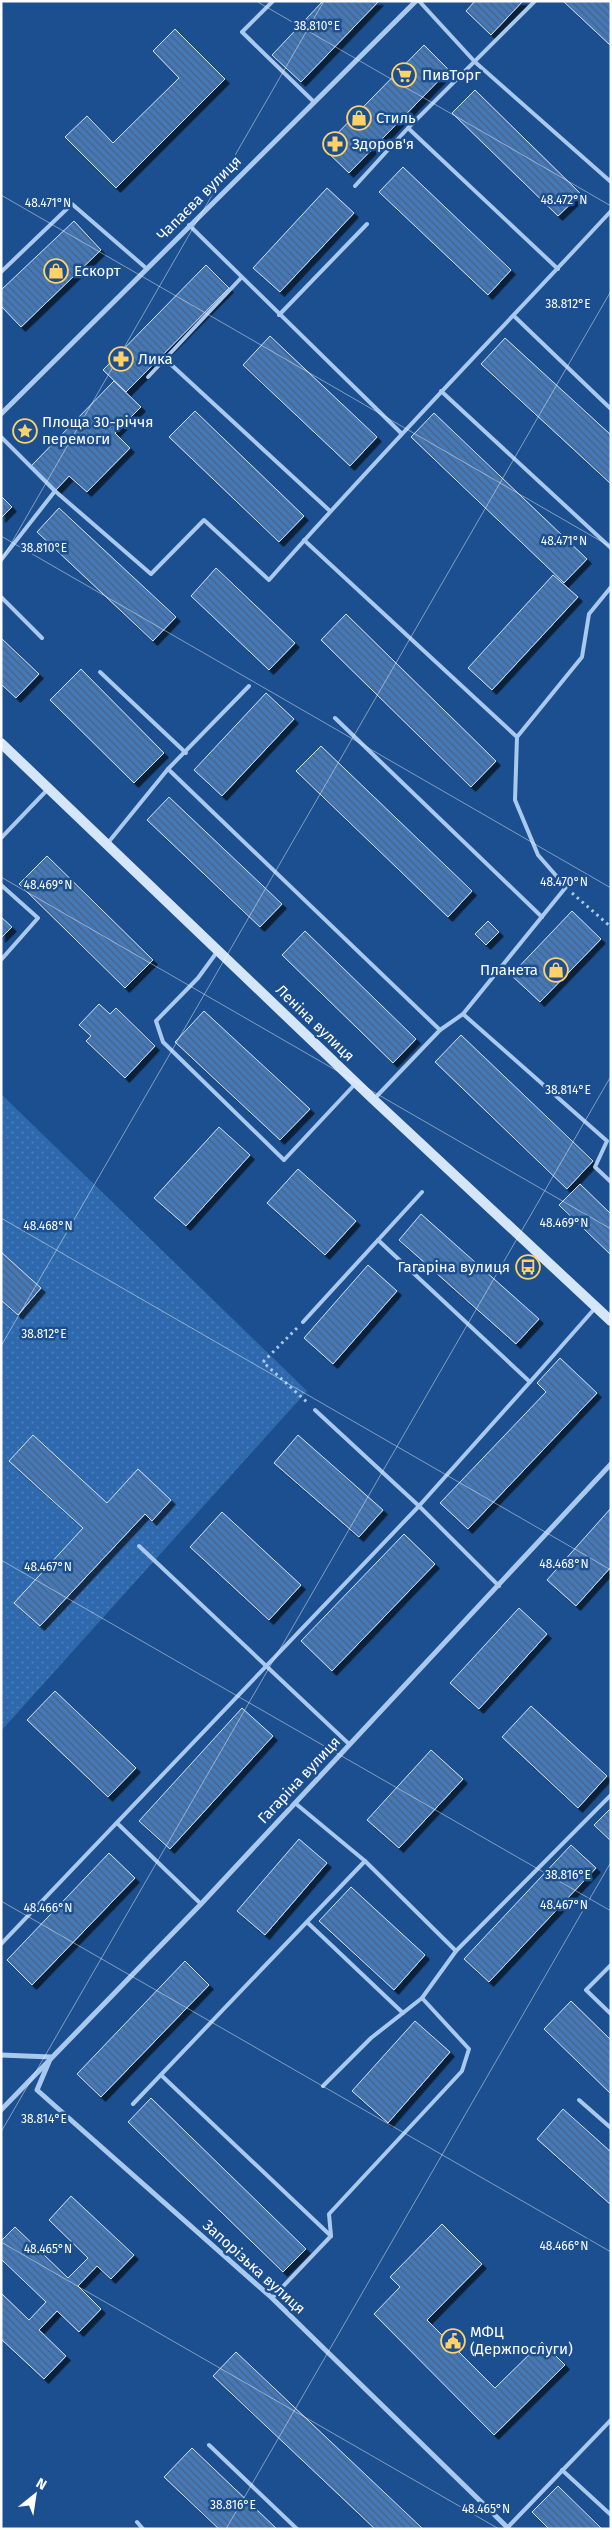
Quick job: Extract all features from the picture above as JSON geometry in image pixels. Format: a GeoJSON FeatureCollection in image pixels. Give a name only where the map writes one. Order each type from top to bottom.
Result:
{"type":"FeatureCollection","features":[{"type":"Feature","properties":{"kind":"street","name":"Чапаєва вулиця"},"geometry":{"type":"LineString","coordinates":[[1,414],[189,225],[418,1]]}},
{"type":"Feature","properties":{"kind":"street","name":"Леніна вулиця"},"geometry":{"type":"LineString","coordinates":[[1,743],[356,1083],[611,1321]]}},
{"type":"Feature","properties":{"kind":"street","name":"Гагаріна вулиця"},"geometry":{"type":"LineString","coordinates":[[1,2110],[201,1904],[611,1464]]}},
{"type":"Feature","properties":{"kind":"street"},"geometry":{"type":"LineString","coordinates":[[1,2055],[51,2058]]}},
{"type":"Feature","properties":{"kind":"street","name":"Запорізька вулиця"},"geometry":{"type":"LineString","coordinates":[[51,2058],[37,2090],[272,2298],[509,2528]]}},
{"type":"Feature","properties":{"kind":"lane"},"geometry":{"type":"LineString","coordinates":[[273,1],[242,32],[314,102]]}},
{"type":"Feature","properties":{"kind":"lane"},"geometry":{"type":"LineString","coordinates":[[418,1],[476,62],[611,182]]}},
{"type":"Feature","properties":{"kind":"lane"},"geometry":{"type":"LineString","coordinates":[[354,186],[408,128],[535,1]]}},
{"type":"Feature","properties":{"kind":"lane"},"geometry":{"type":"LineString","coordinates":[[408,128],[558,268]]}},
{"type":"Feature","properties":{"kind":"lane"},"geometry":{"type":"LineString","coordinates":[[1,272],[72,204],[146,268]]}},
{"type":"Feature","properties":{"kind":"lane"},"geometry":{"type":"LineString","coordinates":[[1,437],[55,491],[151,574],[204,520],[269,580],[401,433],[514,316],[611,211]]}},
{"type":"Feature","properties":{"kind":"lane"},"geometry":{"type":"LineString","coordinates":[[279,315],[367,224]]}},
{"type":"Feature","properties":{"kind":"lane"},"geometry":{"type":"LineString","coordinates":[[189,225],[401,433]]}},
{"type":"Feature","properties":{"kind":"lane"},"geometry":{"type":"LineString","coordinates":[[148,377],[241,278]]}},
{"type":"Feature","properties":{"kind":"lane"},"geometry":{"type":"LineString","coordinates":[[514,316],[611,409]]}},
{"type":"Feature","properties":{"kind":"lane"},"geometry":{"type":"LineString","coordinates":[[165,360],[330,511]]}},
{"type":"Feature","properties":{"kind":"lane"},"geometry":{"type":"LineString","coordinates":[[441,391],[611,548]]}},
{"type":"Feature","properties":{"kind":"lane"},"geometry":{"type":"LineString","coordinates":[[1,560],[55,491]]}},
{"type":"Feature","properties":{"kind":"lane"},"geometry":{"type":"LineString","coordinates":[[304,540],[517,737]]}},
{"type":"Feature","properties":{"kind":"lane"},"geometry":{"type":"LineString","coordinates":[[374,1100],[440,1030],[464,1014],[566,887],[538,855],[515,800],[517,737],[582,657],[589,614],[611,587]]}},
{"type":"Feature","properties":{"kind":"lane"},"geometry":{"type":"LineString","coordinates":[[1,597],[42,638]]}},
{"type":"Feature","properties":{"kind":"lane"},"geometry":{"type":"LineString","coordinates":[[100,672],[186,753]]}},
{"type":"Feature","properties":{"kind":"lane"},"geometry":{"type":"LineString","coordinates":[[107,844],[168,769],[186,753],[249,686]]}},
{"type":"Feature","properties":{"kind":"lane"},"geometry":{"type":"LineString","coordinates":[[335,718],[542,917]]}},
{"type":"Feature","properties":{"kind":"lane"},"geometry":{"type":"LineString","coordinates":[[168,769],[440,1030]]}},
{"type":"Feature","properties":{"kind":"lane"},"geometry":{"type":"LineString","coordinates":[[1,838],[49,788]]}},
{"type":"Feature","properties":{"kind":"lane"},"geometry":{"type":"LineString","coordinates":[[1,885],[38,918],[1,960]]}},
{"type":"Feature","properties":{"kind":"lane"},"geometry":{"type":"LineString","coordinates":[[218,950],[198,978],[156,1021],[163,1042],[284,1160],[356,1083]]}},
{"type":"Feature","properties":{"kind":"lane"},"geometry":{"type":"LineString","coordinates":[[464,1014],[607,1141],[595,1167],[611,1182]]}},
{"type":"Feature","properties":{"kind":"lane"},"geometry":{"type":"LineString","coordinates":[[303,1322],[422,1192]]}},
{"type":"Feature","properties":{"kind":"lane"},"geometry":{"type":"LineString","coordinates":[[378,1240],[530,1382]]}},
{"type":"Feature","properties":{"kind":"lane"},"geometry":{"type":"LineString","coordinates":[[1,1944],[419,1506],[596,1307]]}},
{"type":"Feature","properties":{"kind":"lane"},"geometry":{"type":"LineString","coordinates":[[315,1410],[419,1506],[499,1586]]}},
{"type":"Feature","properties":{"kind":"lane"},"geometry":{"type":"LineString","coordinates":[[139,1546],[349,1744]]}},
{"type":"Feature","properties":{"kind":"lane"},"geometry":{"type":"LineString","coordinates":[[323,2086],[371,2038],[422,1998],[456,1952],[611,1795]]}},
{"type":"Feature","properties":{"kind":"lane"},"geometry":{"type":"LineString","coordinates":[[295,1802],[365,1861],[456,1952]]}},
{"type":"Feature","properties":{"kind":"lane"},"geometry":{"type":"LineString","coordinates":[[118,1823],[201,1904]]}},
{"type":"Feature","properties":{"kind":"lane"},"geometry":{"type":"LineString","coordinates":[[133,2104],[308,1923],[365,1861]]}},
{"type":"Feature","properties":{"kind":"lane"},"geometry":{"type":"LineString","coordinates":[[308,1923],[403,2013]]}},
{"type":"Feature","properties":{"kind":"lane"},"geometry":{"type":"LineString","coordinates":[[611,1965],[586,1990],[611,2014]]}},
{"type":"Feature","properties":{"kind":"lane"},"geometry":{"type":"LineString","coordinates":[[272,2298],[331,2236],[329,2214],[462,2072],[469,2049],[422,1998]]}},
{"type":"Feature","properties":{"kind":"lane"},"geometry":{"type":"LineString","coordinates":[[161,2075],[331,2236]]}},
{"type":"Feature","properties":{"kind":"lane"},"geometry":{"type":"LineString","coordinates":[[579,2100],[611,2128]]}},
{"type":"Feature","properties":{"kind":"lane"},"geometry":{"type":"LineString","coordinates":[[509,2528],[611,2420]]}},
{"type":"Feature","properties":{"kind":"lane"},"geometry":{"type":"LineString","coordinates":[[209,2445],[297,2529]]}},
{"type":"Feature","properties":{"kind":"lane"},"geometry":{"type":"LineString","coordinates":[[562,2470],[611,2515]]}},
{"type":"Feature","properties":{"kind":"lane"},"geometry":{"type":"LineString","coordinates":[[136,2522],[143,2529]]}},
{"type":"Feature","properties":{"kind":"path"},"geometry":{"type":"LineString","coordinates":[[566,887],[611,927]]}},
{"type":"Feature","properties":{"kind":"path"},"geometry":{"type":"LineString","coordinates":[[303,1322],[263,1362],[315,1410]]}},
{"type":"Feature","properties":{"kind":"shaded area"},"geometry":{"type":"Polygon","coordinates":[[[1,1094],[307,1391],[1,1731],[1,1094]]]}},
{"type":"Feature","properties":{"kind":"building"},"geometry":{"type":"Polygon","coordinates":[[[323,1],[379,1],[301,82],[272,55],[323,1]]]}},
{"type":"Feature","properties":{"kind":"building"},"geometry":{"type":"Polygon","coordinates":[[[475,1],[523,1],[491,35],[466,11],[475,1]]]}},
{"type":"Feature","properties":{"kind":"building"},"geometry":{"type":"Polygon","coordinates":[[[563,1],[611,1],[611,46],[563,1]]]}},
{"type":"Feature","properties":{"kind":"building"},"geometry":{"type":"Polygon","coordinates":[[[175,29],[225,79],[116,188],[65,137],[87,116],[113,143],[179,78],[153,51],[175,29]]]}},
{"type":"Feature","properties":{"kind":"building"},"geometry":{"type":"Polygon","coordinates":[[[424,45],[449,70],[349,173],[323,148],[424,45]]]}},
{"type":"Feature","properties":{"kind":"building"},"geometry":{"type":"Polygon","coordinates":[[[475,90],[581,194],[558,216],[452,113],[475,90]]]}},
{"type":"Feature","properties":{"kind":"building"},"geometry":{"type":"Polygon","coordinates":[[[403,167],[511,270],[488,295],[379,192],[403,167]]]}},
{"type":"Feature","properties":{"kind":"building"},"geometry":{"type":"Polygon","coordinates":[[[327,188],[354,213],[280,292],[253,268],[327,188]]]}},
{"type":"Feature","properties":{"kind":"building"},"geometry":{"type":"Polygon","coordinates":[[[74,221],[101,250],[21,327],[1,306],[1,290],[74,221]]]}},
{"type":"Feature","properties":{"kind":"building"},"geometry":{"type":"Polygon","coordinates":[[[206,265],[229,288],[126,392],[103,370],[206,265]]]}},
{"type":"Feature","properties":{"kind":"building"},"geometry":{"type":"Polygon","coordinates":[[[270,336],[377,437],[350,466],[243,365],[270,336]]]}},
{"type":"Feature","properties":{"kind":"building"},"geometry":{"type":"Polygon","coordinates":[[[505,338],[611,435],[611,484],[481,364],[505,338]]]}},
{"type":"Feature","properties":{"kind":"building"},"geometry":{"type":"Polygon","coordinates":[[[114,381],[141,407],[115,433],[130,448],[87,492],[69,476],[56,490],[31,466],[114,381]]]}},
{"type":"Feature","properties":{"kind":"building"},"geometry":{"type":"Polygon","coordinates":[[[195,411],[304,516],[279,542],[169,437],[195,411]]]}},
{"type":"Feature","properties":{"kind":"building"},"geometry":{"type":"Polygon","coordinates":[[[434,413],[587,559],[564,583],[411,437],[434,413]]]}},
{"type":"Feature","properties":{"kind":"building"},"geometry":{"type":"Polygon","coordinates":[[[1,496],[12,507],[1,518],[1,496]]]}},
{"type":"Feature","properties":{"kind":"building"},"geometry":{"type":"Polygon","coordinates":[[[59,508],[176,617],[153,641],[37,532],[59,508]]]}},
{"type":"Feature","properties":{"kind":"building"},"geometry":{"type":"Polygon","coordinates":[[[216,568],[295,643],[269,670],[191,596],[216,568]]]}},
{"type":"Feature","properties":{"kind":"building"},"geometry":{"type":"Polygon","coordinates":[[[553,575],[578,597],[492,690],[468,668],[553,575]]]}},
{"type":"Feature","properties":{"kind":"building"},"geometry":{"type":"Polygon","coordinates":[[[346,614],[496,761],[471,787],[321,640],[346,614]]]}},
{"type":"Feature","properties":{"kind":"building"},"geometry":{"type":"Polygon","coordinates":[[[1,638],[39,674],[16,698],[1,684],[1,638]]]}},
{"type":"Feature","properties":{"kind":"building"},"geometry":{"type":"Polygon","coordinates":[[[81,669],[164,753],[134,783],[50,700],[81,669]]]}},
{"type":"Feature","properties":{"kind":"building"},"geometry":{"type":"Polygon","coordinates":[[[266,693],[294,719],[222,796],[194,770],[266,693]]]}},
{"type":"Feature","properties":{"kind":"building"},"geometry":{"type":"Polygon","coordinates":[[[321,746],[472,891],[448,917],[296,771],[321,746]]]}},
{"type":"Feature","properties":{"kind":"building"},"geometry":{"type":"Polygon","coordinates":[[[169,797],[282,904],[260,927],[147,820],[169,797]]]}},
{"type":"Feature","properties":{"kind":"building"},"geometry":{"type":"Polygon","coordinates":[[[47,856],[153,960],[125,988],[19,884],[47,856]]]}},
{"type":"Feature","properties":{"kind":"building"},"geometry":{"type":"Polygon","coordinates":[[[572,911],[601,939],[540,1002],[511,975],[572,911]]]}},
{"type":"Feature","properties":{"kind":"building"},"geometry":{"type":"Polygon","coordinates":[[[1,917],[12,927],[1,938],[1,917]]]}},
{"type":"Feature","properties":{"kind":"building"},"geometry":{"type":"Polygon","coordinates":[[[488,921],[499,932],[486,945],[475,934],[488,921]]]}},
{"type":"Feature","properties":{"kind":"building"},"geometry":{"type":"Polygon","coordinates":[[[305,931],[416,1039],[393,1063],[282,955],[305,931]]]}},
{"type":"Feature","properties":{"kind":"building"},"geometry":{"type":"Polygon","coordinates":[[[99,1004],[110,1014],[116,1008],[155,1046],[125,1078],[86,1041],[91,1036],[79,1025],[99,1004]]]}},
{"type":"Feature","properties":{"kind":"building"},"geometry":{"type":"Polygon","coordinates":[[[204,1011],[310,1109],[280,1140],[175,1042],[204,1011]]]}},
{"type":"Feature","properties":{"kind":"building"},"geometry":{"type":"Polygon","coordinates":[[[461,1035],[593,1161],[567,1189],[435,1062],[461,1035]]]}},
{"type":"Feature","properties":{"kind":"building"},"geometry":{"type":"Polygon","coordinates":[[[219,1127],[250,1155],[186,1226],[154,1198],[219,1127]]]}},
{"type":"Feature","properties":{"kind":"building"},"geometry":{"type":"Polygon","coordinates":[[[298,1169],[356,1221],[325,1255],[267,1203],[298,1169]]]}},
{"type":"Feature","properties":{"kind":"building"},"geometry":{"type":"Polygon","coordinates":[[[580,1184],[611,1214],[611,1255],[559,1205],[580,1184]]]}},
{"type":"Feature","properties":{"kind":"building"},"geometry":{"type":"Polygon","coordinates":[[[421,1214],[539,1319],[516,1344],[399,1240],[421,1214]]]}},
{"type":"Feature","properties":{"kind":"building"},"geometry":{"type":"Polygon","coordinates":[[[1,1252],[41,1288],[18,1315],[1,1300],[1,1252]]]}},
{"type":"Feature","properties":{"kind":"building"},"geometry":{"type":"Polygon","coordinates":[[[368,1265],[397,1291],[333,1364],[304,1338],[368,1265]]]}},
{"type":"Feature","properties":{"kind":"building"},"geometry":{"type":"Polygon","coordinates":[[[560,1358],[597,1393],[468,1529],[440,1503],[546,1392],[537,1383],[560,1358]]]}},
{"type":"Feature","properties":{"kind":"building"},"geometry":{"type":"Polygon","coordinates":[[[33,1435],[107,1503],[138,1469],[171,1500],[152,1521],[145,1514],[40,1626],[14,1603],[83,1528],[9,1461],[33,1435]]]}},
{"type":"Feature","properties":{"kind":"building"},"geometry":{"type":"Polygon","coordinates":[[[298,1435],[383,1510],[359,1537],[274,1463],[298,1435]]]}},
{"type":"Feature","properties":{"kind":"building"},"geometry":{"type":"Polygon","coordinates":[[[611,1508],[611,1567],[576,1606],[547,1580],[611,1508]]]}},
{"type":"Feature","properties":{"kind":"building"},"geometry":{"type":"Polygon","coordinates":[[[222,1512],[301,1585],[269,1620],[190,1547],[222,1512]]]}},
{"type":"Feature","properties":{"kind":"building"},"geometry":{"type":"Polygon","coordinates":[[[404,1534],[435,1564],[332,1671],[301,1641],[404,1534]]]}},
{"type":"Feature","properties":{"kind":"building"},"geometry":{"type":"Polygon","coordinates":[[[519,1608],[547,1634],[479,1709],[450,1683],[519,1608]]]}},
{"type":"Feature","properties":{"kind":"building"},"geometry":{"type":"Polygon","coordinates":[[[55,1691],[136,1768],[108,1797],[27,1720],[55,1691]]]}},
{"type":"Feature","properties":{"kind":"building"},"geometry":{"type":"Polygon","coordinates":[[[531,1706],[607,1776],[578,1808],[502,1737],[531,1706]]]}},
{"type":"Feature","properties":{"kind":"building"},"geometry":{"type":"Polygon","coordinates":[[[242,1708],[273,1736],[170,1849],[139,1821],[242,1708]]]}},
{"type":"Feature","properties":{"kind":"building"},"geometry":{"type":"Polygon","coordinates":[[[431,1750],[463,1779],[399,1848],[367,1820],[431,1750]]]}},
{"type":"Feature","properties":{"kind":"building"},"geometry":{"type":"Polygon","coordinates":[[[611,1808],[611,1841],[594,1825],[611,1808]]]}},
{"type":"Feature","properties":{"kind":"building"},"geometry":{"type":"Polygon","coordinates":[[[299,1839],[327,1863],[265,1935],[237,1911],[299,1839]]]}},
{"type":"Feature","properties":{"kind":"building"},"geometry":{"type":"Polygon","coordinates":[[[571,1845],[596,1868],[489,1982],[464,1959],[571,1845]]]}},
{"type":"Feature","properties":{"kind":"building"},"geometry":{"type":"Polygon","coordinates":[[[109,1853],[135,1878],[32,1985],[7,1960],[109,1853]]]}},
{"type":"Feature","properties":{"kind":"building"},"geometry":{"type":"Polygon","coordinates":[[[351,1887],[425,1955],[394,1990],[319,1921],[351,1887]]]}},
{"type":"Feature","properties":{"kind":"building"},"geometry":{"type":"Polygon","coordinates":[[[185,1961],[209,1985],[101,2097],[77,2074],[185,1961]]]}},
{"type":"Feature","properties":{"kind":"building"},"geometry":{"type":"Polygon","coordinates":[[[571,2001],[611,2040],[611,2094],[544,2029],[571,2001]]]}},
{"type":"Feature","properties":{"kind":"building"},"geometry":{"type":"Polygon","coordinates":[[[415,2021],[450,2052],[388,2123],[352,2091],[415,2021]]]}},
{"type":"Feature","properties":{"kind":"building"},"geometry":{"type":"Polygon","coordinates":[[[151,2098],[306,2249],[283,2272],[128,2122],[151,2098]]]}},
{"type":"Feature","properties":{"kind":"building"},"geometry":{"type":"Polygon","coordinates":[[[563,2109],[611,2152],[611,2205],[537,2139],[563,2109]]]}},
{"type":"Feature","properties":{"kind":"building"},"geometry":{"type":"Polygon","coordinates":[[[71,2196],[134,2255],[111,2279],[97,2266],[78,2286],[101,2309],[79,2332],[57,2311],[39,2330],[66,2356],[44,2379],[1,2339],[1,2293],[29,2320],[46,2302],[1,2259],[1,2241],[15,2227],[68,2278],[88,2258],[49,2220],[71,2196]]]}},
{"type":"Feature","properties":{"kind":"building"},"geometry":{"type":"Polygon","coordinates":[[[442,2224],[482,2264],[427,2320],[495,2388],[542,2342],[565,2365],[494,2435],[374,2314],[400,2287],[390,2277],[442,2224]]]}},
{"type":"Feature","properties":{"kind":"building"},"geometry":{"type":"Polygon","coordinates":[[[236,2352],[423,2529],[375,2529],[213,2376],[236,2352]]]}},
{"type":"Feature","properties":{"kind":"building"},"geometry":{"type":"Polygon","coordinates":[[[192,2448],[277,2529],[219,2529],[164,2477],[192,2448]]]}},
{"type":"Feature","properties":{"kind":"building"},"geometry":{"type":"Polygon","coordinates":[[[558,2486],[602,2529],[549,2529],[532,2512],[558,2486]]]}},
{"type":"Feature","properties":{"kind":"place","name":"ПивТорг"},"geometry":{"type":"Point","coordinates":[404,75]}},
{"type":"Feature","properties":{"kind":"place","name":"Стиль"},"geometry":{"type":"Point","coordinates":[359,118]}},
{"type":"Feature","properties":{"kind":"place","name":"Здоров'я"},"geometry":{"type":"Point","coordinates":[335,144]}},
{"type":"Feature","properties":{"kind":"place","name":"Ескорт"},"geometry":{"type":"Point","coordinates":[56,271]}},
{"type":"Feature","properties":{"kind":"place","name":"Лика"},"geometry":{"type":"Point","coordinates":[121,359]}},
{"type":"Feature","properties":{"kind":"place","name":"Площа 30-річчя перемоги"},"geometry":{"type":"Point","coordinates":[25,431]}},
{"type":"Feature","properties":{"kind":"place","name":"Планета"},"geometry":{"type":"Point","coordinates":[556,970]}},
{"type":"Feature","properties":{"kind":"place","name":"Гагаріна вулиця"},"geometry":{"type":"Point","coordinates":[528,1267]}},
{"type":"Feature","properties":{"kind":"place","name":"МФЦ (Держпослуги)"},"geometry":{"type":"Point","coordinates":[453,2341]}}]}
